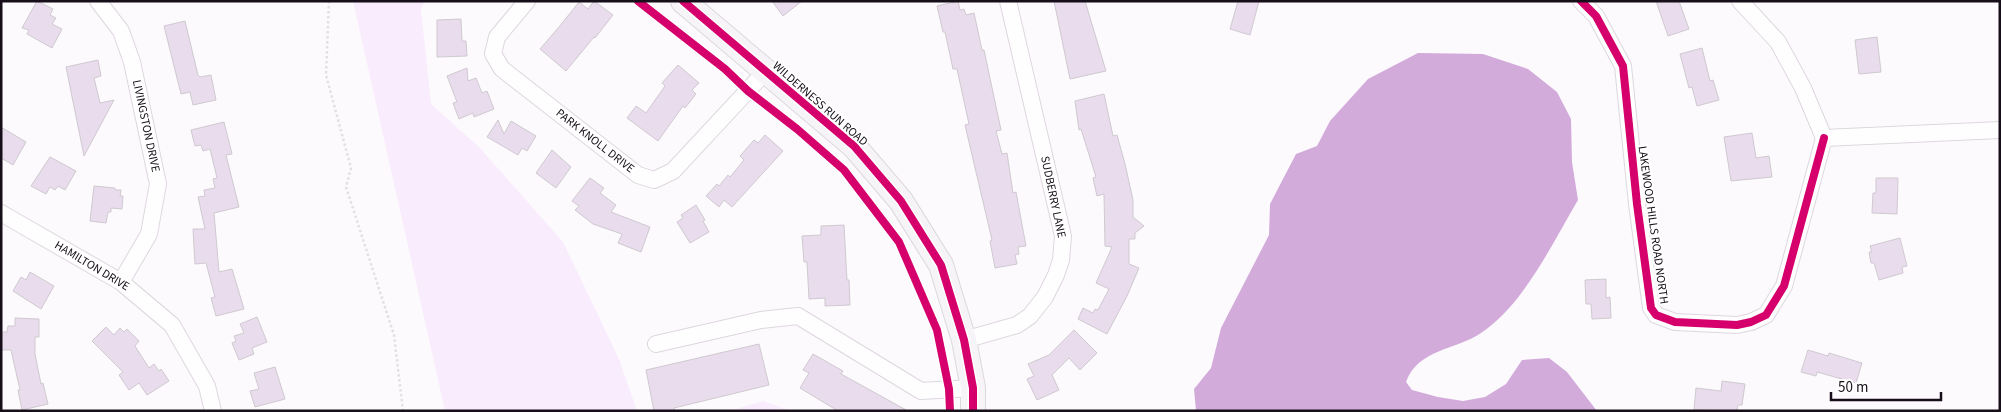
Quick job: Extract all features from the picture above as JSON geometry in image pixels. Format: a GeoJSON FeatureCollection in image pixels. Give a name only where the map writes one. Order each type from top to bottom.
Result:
{"type":"FeatureCollection","features":[{"type":"Feature","properties":{"kind":"street","name":"LIVINGSTON DRIVE"},"geometry":{"type":"LineString","coordinates":[[98,1],[121,31],[132,62],[158,184],[149,234],[122,282]]}},
{"type":"Feature","properties":{"kind":"street","name":"PARK KNOLL DRIVE"},"geometry":{"type":"LineString","coordinates":[[527,1],[497,37],[493,54],[502,69],[638,175],[654,180],[673,172],[766,71]]}},
{"type":"Feature","properties":{"kind":"street","name":"SUDBERRY LANE"},"geometry":{"type":"LineString","coordinates":[[964,340],[1018,325],[1030,316],[1044,297],[1062,260],[1063,236],[1008,1]]}},
{"type":"Feature","properties":{"kind":"street","name":"LAKEWOOD HILLS ROAD NORTH"},"geometry":{"type":"LineString","coordinates":[[1580,1],[1596,16],[1623,66],[1637,204],[1651,308],[1656,315],[1675,322],[1737,325],[1766,315],[1784,286],[1824,138]]}},
{"type":"Feature","properties":{"kind":"street"},"geometry":{"type":"LineString","coordinates":[[1740,1],[1778,42],[1803,88],[1824,138],[2000,130]]}},
{"type":"Feature","properties":{"kind":"street","name":"WILDERNESS RUN ROAD"},"geometry":{"type":"LineString","coordinates":[[694,4],[766,71],[854,146],[901,200],[941,265],[964,340],[973,399]]}},
{"type":"Feature","properties":{"kind":"street","name":"HAMILTON DRIVE"},"geometry":{"type":"LineString","coordinates":[[4,220],[122,282],[172,325],[207,386],[213,411]]}},
{"type":"Feature","properties":{"kind":"street"},"geometry":{"type":"LineString","coordinates":[[656,344],[761,320],[798,316],[921,391],[973,399]]}},
{"type":"Feature","properties":{"kind":"path"},"geometry":{"type":"LineString","coordinates":[[329,1],[326,75],[351,168],[346,187],[394,335],[403,411]]}},
{"type":"Feature","properties":{"kind":"shaded area"},"geometry":{"type":"Polygon","coordinates":[[[353,1],[425,1],[421,9],[431,104],[479,147],[563,242],[619,359],[637,411],[445,411],[353,1]]]}},
{"type":"Feature","properties":{"kind":"shaded area"},"geometry":{"type":"Polygon","coordinates":[[[1418,53],[1483,54],[1528,69],[1557,92],[1571,119],[1572,162],[1578,200],[1536,272],[1511,306],[1481,333],[1471,339],[1428,356],[1412,371],[1406,382],[1412,390],[1463,401],[1485,397],[1506,384],[1522,360],[1549,358],[1567,372],[1597,411],[1196,411],[1194,389],[1211,368],[1221,328],[1269,235],[1270,204],[1296,154],[1317,146],[1330,121],[1368,79],[1418,53]]]}},
{"type":"Feature","properties":{"kind":"shaded area"},"geometry":{"type":"Polygon","coordinates":[[[763,401],[791,411],[730,411],[763,401]]]}},
{"type":"Feature","properties":{"kind":"building"},"geometry":{"type":"Polygon","coordinates":[[[37,1],[53,9],[50,15],[56,18],[52,24],[62,29],[52,48],[27,34],[29,30],[22,28],[37,1]]]}},
{"type":"Feature","properties":{"kind":"building"},"geometry":{"type":"Polygon","coordinates":[[[594,1],[613,15],[566,71],[540,49],[579,2],[588,9],[594,1]]]}},
{"type":"Feature","properties":{"kind":"building"},"geometry":{"type":"Polygon","coordinates":[[[772,1],[802,1],[783,16],[772,1]]]}},
{"type":"Feature","properties":{"kind":"building"},"geometry":{"type":"Polygon","coordinates":[[[958,1],[960,10],[964,9],[966,15],[974,13],[1001,130],[996,131],[1002,154],[1007,153],[1013,193],[1016,192],[1026,246],[1018,247],[1019,254],[1015,255],[1017,264],[995,268],[990,241],[992,240],[965,125],[969,124],[957,69],[953,69],[937,6],[958,1]]]}},
{"type":"Feature","properties":{"kind":"building"},"geometry":{"type":"Polygon","coordinates":[[[1054,1],[1085,1],[1106,71],[1070,79],[1054,1]]]}},
{"type":"Feature","properties":{"kind":"building"},"geometry":{"type":"Polygon","coordinates":[[[1238,1],[1259,1],[1250,35],[1230,29],[1238,1]]]}},
{"type":"Feature","properties":{"kind":"building"},"geometry":{"type":"Polygon","coordinates":[[[1656,1],[1679,1],[1689,29],[1668,36],[1656,1]]]}},
{"type":"Feature","properties":{"kind":"building"},"geometry":{"type":"Polygon","coordinates":[[[461,19],[462,41],[466,41],[467,56],[437,57],[437,20],[461,19]]]}},
{"type":"Feature","properties":{"kind":"building"},"geometry":{"type":"Polygon","coordinates":[[[185,21],[198,75],[200,77],[211,75],[216,100],[193,105],[190,92],[181,94],[164,26],[185,21]]]}},
{"type":"Feature","properties":{"kind":"building"},"geometry":{"type":"Polygon","coordinates":[[[1877,37],[1881,72],[1859,74],[1855,40],[1877,37]]]}},
{"type":"Feature","properties":{"kind":"building"},"geometry":{"type":"Polygon","coordinates":[[[1702,48],[1710,81],[1713,80],[1719,100],[1697,106],[1692,87],[1689,88],[1680,54],[1702,48]]]}},
{"type":"Feature","properties":{"kind":"building"},"geometry":{"type":"Polygon","coordinates":[[[98,60],[101,76],[94,78],[100,103],[114,100],[84,156],[66,67],[98,60]]]}},
{"type":"Feature","properties":{"kind":"building"},"geometry":{"type":"Polygon","coordinates":[[[678,65],[699,83],[692,90],[696,94],[685,108],[683,106],[658,141],[627,118],[636,106],[646,113],[665,86],[662,83],[678,65]]]}},
{"type":"Feature","properties":{"kind":"building"},"geometry":{"type":"Polygon","coordinates":[[[467,68],[468,81],[476,78],[482,93],[487,91],[494,109],[474,117],[473,113],[459,119],[453,103],[457,102],[447,76],[467,68]]]}},
{"type":"Feature","properties":{"kind":"building"},"geometry":{"type":"Polygon","coordinates":[[[1104,94],[1113,136],[1117,135],[1125,164],[1133,200],[1133,217],[1144,226],[1135,233],[1135,239],[1129,239],[1129,264],[1139,268],[1107,334],[1078,319],[1083,308],[1093,313],[1095,309],[1098,310],[1109,289],[1096,283],[1112,247],[1105,246],[1104,194],[1097,196],[1093,178],[1096,177],[1081,129],[1079,130],[1075,101],[1104,94]]]}},
{"type":"Feature","properties":{"kind":"building"},"geometry":{"type":"Polygon","coordinates":[[[498,120],[504,134],[511,121],[536,136],[527,151],[522,148],[518,155],[487,137],[498,120]]]}},
{"type":"Feature","properties":{"kind":"building"},"geometry":{"type":"Polygon","coordinates":[[[224,122],[232,154],[226,155],[239,207],[214,213],[219,272],[232,269],[244,309],[216,316],[211,298],[215,297],[206,263],[195,264],[193,229],[205,229],[198,197],[205,196],[204,190],[215,188],[213,179],[217,178],[210,149],[203,151],[201,145],[195,146],[191,130],[224,122]]]}},
{"type":"Feature","properties":{"kind":"building"},"geometry":{"type":"Polygon","coordinates":[[[1,127],[26,142],[13,165],[1,158],[1,127]]]}},
{"type":"Feature","properties":{"kind":"building"},"geometry":{"type":"Polygon","coordinates":[[[1752,133],[1756,158],[1769,156],[1772,177],[1731,181],[1724,137],[1752,133]]]}},
{"type":"Feature","properties":{"kind":"building"},"geometry":{"type":"Polygon","coordinates":[[[765,135],[783,151],[732,207],[724,200],[719,207],[706,196],[717,184],[719,186],[728,175],[730,177],[744,160],[740,156],[754,140],[758,143],[765,135]]]}},
{"type":"Feature","properties":{"kind":"building"},"geometry":{"type":"Polygon","coordinates":[[[552,150],[571,167],[556,188],[536,173],[552,150]]]}},
{"type":"Feature","properties":{"kind":"building"},"geometry":{"type":"Polygon","coordinates":[[[50,157],[76,171],[65,190],[58,186],[55,190],[50,187],[46,194],[31,186],[50,157]]]}},
{"type":"Feature","properties":{"kind":"building"},"geometry":{"type":"Polygon","coordinates":[[[590,178],[604,188],[600,193],[616,205],[611,212],[650,227],[641,252],[618,243],[622,234],[593,224],[575,210],[579,206],[572,201],[590,178]]]}},
{"type":"Feature","properties":{"kind":"building"},"geometry":{"type":"Polygon","coordinates":[[[1876,178],[1898,178],[1897,214],[1872,213],[1873,193],[1876,193],[1876,178]]]}},
{"type":"Feature","properties":{"kind":"building"},"geometry":{"type":"Polygon","coordinates":[[[94,186],[121,190],[120,196],[123,196],[122,209],[111,208],[111,212],[108,212],[106,223],[90,221],[94,186]]]}},
{"type":"Feature","properties":{"kind":"building"},"geometry":{"type":"Polygon","coordinates":[[[696,205],[705,220],[703,221],[709,232],[690,243],[677,222],[683,218],[681,215],[696,205]]]}},
{"type":"Feature","properties":{"kind":"building"},"geometry":{"type":"Polygon","coordinates":[[[844,225],[850,305],[825,306],[825,298],[809,299],[807,262],[804,262],[802,236],[821,235],[821,226],[844,225]]]}},
{"type":"Feature","properties":{"kind":"building"},"geometry":{"type":"Polygon","coordinates":[[[1900,238],[1907,266],[1902,267],[1903,273],[1879,280],[1874,263],[1871,263],[1869,252],[1872,252],[1870,246],[1900,238]]]}},
{"type":"Feature","properties":{"kind":"building"},"geometry":{"type":"Polygon","coordinates":[[[30,272],[54,286],[41,309],[13,291],[21,277],[26,280],[30,272]]]}},
{"type":"Feature","properties":{"kind":"building"},"geometry":{"type":"Polygon","coordinates":[[[1606,279],[1606,298],[1610,297],[1611,318],[1592,319],[1591,304],[1586,304],[1585,280],[1606,279]]]}},
{"type":"Feature","properties":{"kind":"building"},"geometry":{"type":"Polygon","coordinates":[[[257,317],[267,342],[252,348],[254,354],[239,360],[232,343],[236,341],[234,336],[244,333],[240,324],[257,317]]]}},
{"type":"Feature","properties":{"kind":"building"},"geometry":{"type":"Polygon","coordinates":[[[15,318],[39,319],[39,337],[35,337],[35,354],[41,384],[43,383],[48,404],[22,410],[18,390],[20,390],[11,350],[1,350],[1,332],[7,332],[8,326],[15,326],[15,318]]]}},
{"type":"Feature","properties":{"kind":"building"},"geometry":{"type":"Polygon","coordinates":[[[106,327],[114,335],[120,328],[124,332],[127,329],[139,341],[135,346],[149,368],[154,364],[159,371],[161,369],[169,381],[147,395],[139,383],[129,390],[119,375],[123,372],[92,341],[106,327]]]}},
{"type":"Feature","properties":{"kind":"building"},"geometry":{"type":"Polygon","coordinates":[[[1074,330],[1097,353],[1080,370],[1069,358],[1052,375],[1059,390],[1037,400],[1027,379],[1034,376],[1028,364],[1049,355],[1074,330]]]}},
{"type":"Feature","properties":{"kind":"building"},"geometry":{"type":"Polygon","coordinates":[[[759,344],[769,385],[674,408],[675,411],[654,411],[646,370],[759,344]]]}},
{"type":"Feature","properties":{"kind":"building"},"geometry":{"type":"Polygon","coordinates":[[[1808,350],[1828,356],[1829,353],[1862,363],[1856,383],[1817,372],[1816,376],[1801,372],[1808,350]]]}},
{"type":"Feature","properties":{"kind":"building"},"geometry":{"type":"Polygon","coordinates":[[[813,354],[843,371],[841,374],[908,411],[838,411],[800,388],[809,373],[803,370],[813,354]]]}},
{"type":"Feature","properties":{"kind":"building"},"geometry":{"type":"Polygon","coordinates":[[[275,367],[285,399],[255,407],[250,391],[259,389],[254,373],[275,367]]]}},
{"type":"Feature","properties":{"kind":"building"},"geometry":{"type":"Polygon","coordinates":[[[1722,381],[1745,384],[1742,405],[1738,405],[1737,411],[1694,410],[1696,388],[1721,391],[1722,381]]]}},
{"type":"Feature","properties":{"kind":"cycle path"},"geometry":{"type":"LineString","coordinates":[[638,1],[725,69],[748,91],[797,129],[844,170],[899,242],[937,330],[949,389],[950,411]]}},
{"type":"Feature","properties":{"kind":"cycle path"},"geometry":{"type":"LineString","coordinates":[[683,1],[854,146],[901,201],[941,265],[964,340],[973,388],[973,411]]}},
{"type":"Feature","properties":{"kind":"cycle path"},"geometry":{"type":"LineString","coordinates":[[1581,1],[1596,16],[1623,66],[1637,204],[1651,308],[1656,315],[1675,322],[1737,325],[1751,322],[1766,315],[1784,286],[1824,138]]}}]}
